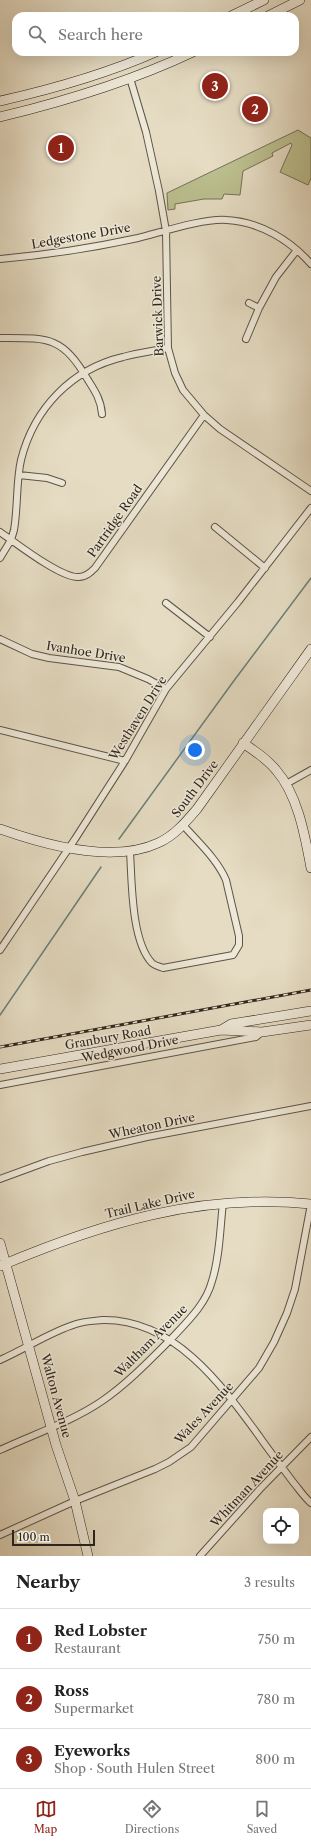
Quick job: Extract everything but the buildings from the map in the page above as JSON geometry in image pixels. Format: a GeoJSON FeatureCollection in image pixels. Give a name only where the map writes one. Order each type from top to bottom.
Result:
{"type":"FeatureCollection","features":[{"type":"Feature","properties":{"kind":"street"},"geometry":{"type":"LineString","coordinates":[[249,12],[264,0]]}},
{"type":"Feature","properties":{"kind":"street"},"geometry":{"type":"LineString","coordinates":[[276,12],[300,0]]}},
{"type":"Feature","properties":{"kind":"street"},"geometry":{"type":"LineString","coordinates":[[0,101],[108,71],[146,56]]}},
{"type":"Feature","properties":{"kind":"street"},"geometry":{"type":"LineString","coordinates":[[0,117],[66,100],[130,78],[183,56]]}},
{"type":"Feature","properties":{"kind":"street","name":"Barwick Drive"},"geometry":{"type":"LineString","coordinates":[[130,78],[146,132],[166,231],[168,348],[172,367],[183,390],[204,415],[220,429],[311,491]]}},
{"type":"Feature","properties":{"kind":"street"},"geometry":{"type":"LineString","coordinates":[[166,231],[212,221],[226,220],[260,227],[286,241],[298,250],[311,264]]}},
{"type":"Feature","properties":{"kind":"street","name":"Ledgestone Drive"},"geometry":{"type":"LineString","coordinates":[[0,259],[81,249],[166,231]]}},
{"type":"Feature","properties":{"kind":"street"},"geometry":{"type":"LineString","coordinates":[[246,339],[259,308],[276,277],[298,250]]}},
{"type":"Feature","properties":{"kind":"street"},"geometry":{"type":"LineString","coordinates":[[249,303],[259,308]]}},
{"type":"Feature","properties":{"kind":"street"},"geometry":{"type":"LineString","coordinates":[[0,338],[40,339],[55,342],[73,356],[102,404],[102,414]]}},
{"type":"Feature","properties":{"kind":"street"},"geometry":{"type":"LineString","coordinates":[[0,558],[11,540],[16,519],[19,475],[24,452],[33,427],[40,415],[59,391],[83,372],[124,356],[168,348]]}},
{"type":"Feature","properties":{"kind":"street","name":"Partridge Road"},"geometry":{"type":"LineString","coordinates":[[0,532],[62,574],[80,577],[88,574],[95,568],[132,518],[204,415]]}},
{"type":"Feature","properties":{"kind":"street"},"geometry":{"type":"LineString","coordinates":[[19,475],[47,478],[62,483]]}},
{"type":"Feature","properties":{"kind":"street","name":"Westhaven Drive"},"geometry":{"type":"LineString","coordinates":[[0,949],[69,848],[124,761],[166,689],[210,637],[311,508]]}},
{"type":"Feature","properties":{"kind":"street"},"geometry":{"type":"LineString","coordinates":[[215,527],[265,568]]}},
{"type":"Feature","properties":{"kind":"street"},"geometry":{"type":"LineString","coordinates":[[166,603],[210,637]]}},
{"type":"Feature","properties":{"kind":"street","name":"Ivanhoe Drive"},"geometry":{"type":"LineString","coordinates":[[0,639],[32,654],[49,658],[119,667],[148,679],[166,689]]}},
{"type":"Feature","properties":{"kind":"street","name":"South Drive"},"geometry":{"type":"LineString","coordinates":[[0,829],[29,839],[69,848],[120,853],[130,852],[159,843],[178,830],[202,802],[311,648]]}},
{"type":"Feature","properties":{"kind":"street"},"geometry":{"type":"LineString","coordinates":[[0,730],[124,761]]}},
{"type":"Feature","properties":{"kind":"street"},"geometry":{"type":"LineString","coordinates":[[243,743],[264,758],[277,771],[286,784],[300,815],[311,868]]}},
{"type":"Feature","properties":{"kind":"street"},"geometry":{"type":"LineString","coordinates":[[286,784],[311,770]]}},
{"type":"Feature","properties":{"kind":"street"},"geometry":{"type":"LineString","coordinates":[[130,852],[135,921],[138,934],[146,954],[154,964],[163,968],[229,957],[233,955],[239,945],[236,922],[226,880],[215,862],[183,825]]}},
{"type":"Feature","properties":{"kind":"street"},"geometry":{"type":"LineString","coordinates":[[262,1032],[272,1023],[294,1018],[309,1011]]}},
{"type":"Feature","properties":{"kind":"street","name":"Granbury Road"},"geometry":{"type":"LineString","coordinates":[[220,1030],[231,1024],[309,1011]]}},
{"type":"Feature","properties":{"kind":"street","name":"Granbury Road"},"geometry":{"type":"LineString","coordinates":[[0,1069],[220,1030],[262,1032],[311,1025]]}},
{"type":"Feature","properties":{"kind":"street","name":"Wedgwood Drive"},"geometry":{"type":"LineString","coordinates":[[0,1085],[256,1037],[262,1032]]}},
{"type":"Feature","properties":{"kind":"street","name":"Wheaton Drive"},"geometry":{"type":"LineString","coordinates":[[0,1179],[49,1161],[82,1152],[147,1137],[311,1106]]}},
{"type":"Feature","properties":{"kind":"street","name":"Trail Lake Drive"},"geometry":{"type":"LineString","coordinates":[[3,1264],[81,1234],[110,1225],[202,1205],[239,1201],[311,1204]]}},
{"type":"Feature","properties":{"kind":"street","name":"Waltham Avenue"},"geometry":{"type":"LineString","coordinates":[[0,1450],[101,1402],[137,1373],[199,1308],[212,1282],[216,1262],[223,1203]]}},
{"type":"Feature","properties":{"kind":"street","name":"Wales Avenue"},"geometry":{"type":"LineString","coordinates":[[0,1535],[75,1501],[155,1469],[181,1455],[191,1447],[231,1402],[267,1357],[287,1313],[300,1264],[311,1204]]}},
{"type":"Feature","properties":{"kind":"street","name":"Walton Avenue"},"geometry":{"type":"LineString","coordinates":[[0,1243],[3,1264],[75,1501],[88,1556]]}},
{"type":"Feature","properties":{"kind":"street"},"geometry":{"type":"LineString","coordinates":[[0,1360],[77,1324],[91,1321],[111,1320],[143,1326],[178,1345],[198,1362],[311,1503]]}},
{"type":"Feature","properties":{"kind":"street","name":"Whitman Avenue"},"geometry":{"type":"LineString","coordinates":[[200,1556],[281,1466],[311,1437]]}},
{"type":"Feature","properties":{"kind":"green space"},"geometry":{"type":"Polygon","coordinates":[[[298,130],[311,138],[311,178],[308,185],[280,172],[292,145],[291,143],[272,153],[273,156],[243,171],[240,195],[224,194],[222,199],[204,199],[175,204],[175,209],[168,210],[167,193],[298,130]]]}},
{"type":"Feature","properties":{"kind":"waterway"},"geometry":{"type":"LineString","coordinates":[[119,839],[233,682],[311,578]]}},
{"type":"Feature","properties":{"kind":"waterway"},"geometry":{"type":"LineString","coordinates":[[0,1015],[101,867]]}},
{"type":"Feature","properties":{"kind":"railway"},"geometry":{"type":"LineString","coordinates":[[0,1047],[311,990]]}},
{"type":"Feature","properties":{"kind":"place","name":"Eyeworks"},"geometry":{"type":"Point","coordinates":[215,86]}},
{"type":"Feature","properties":{"kind":"place","name":"Ross"},"geometry":{"type":"Point","coordinates":[255,109]}},
{"type":"Feature","properties":{"kind":"place","name":"Red Lobster"},"geometry":{"type":"Point","coordinates":[61,148]}}]}
